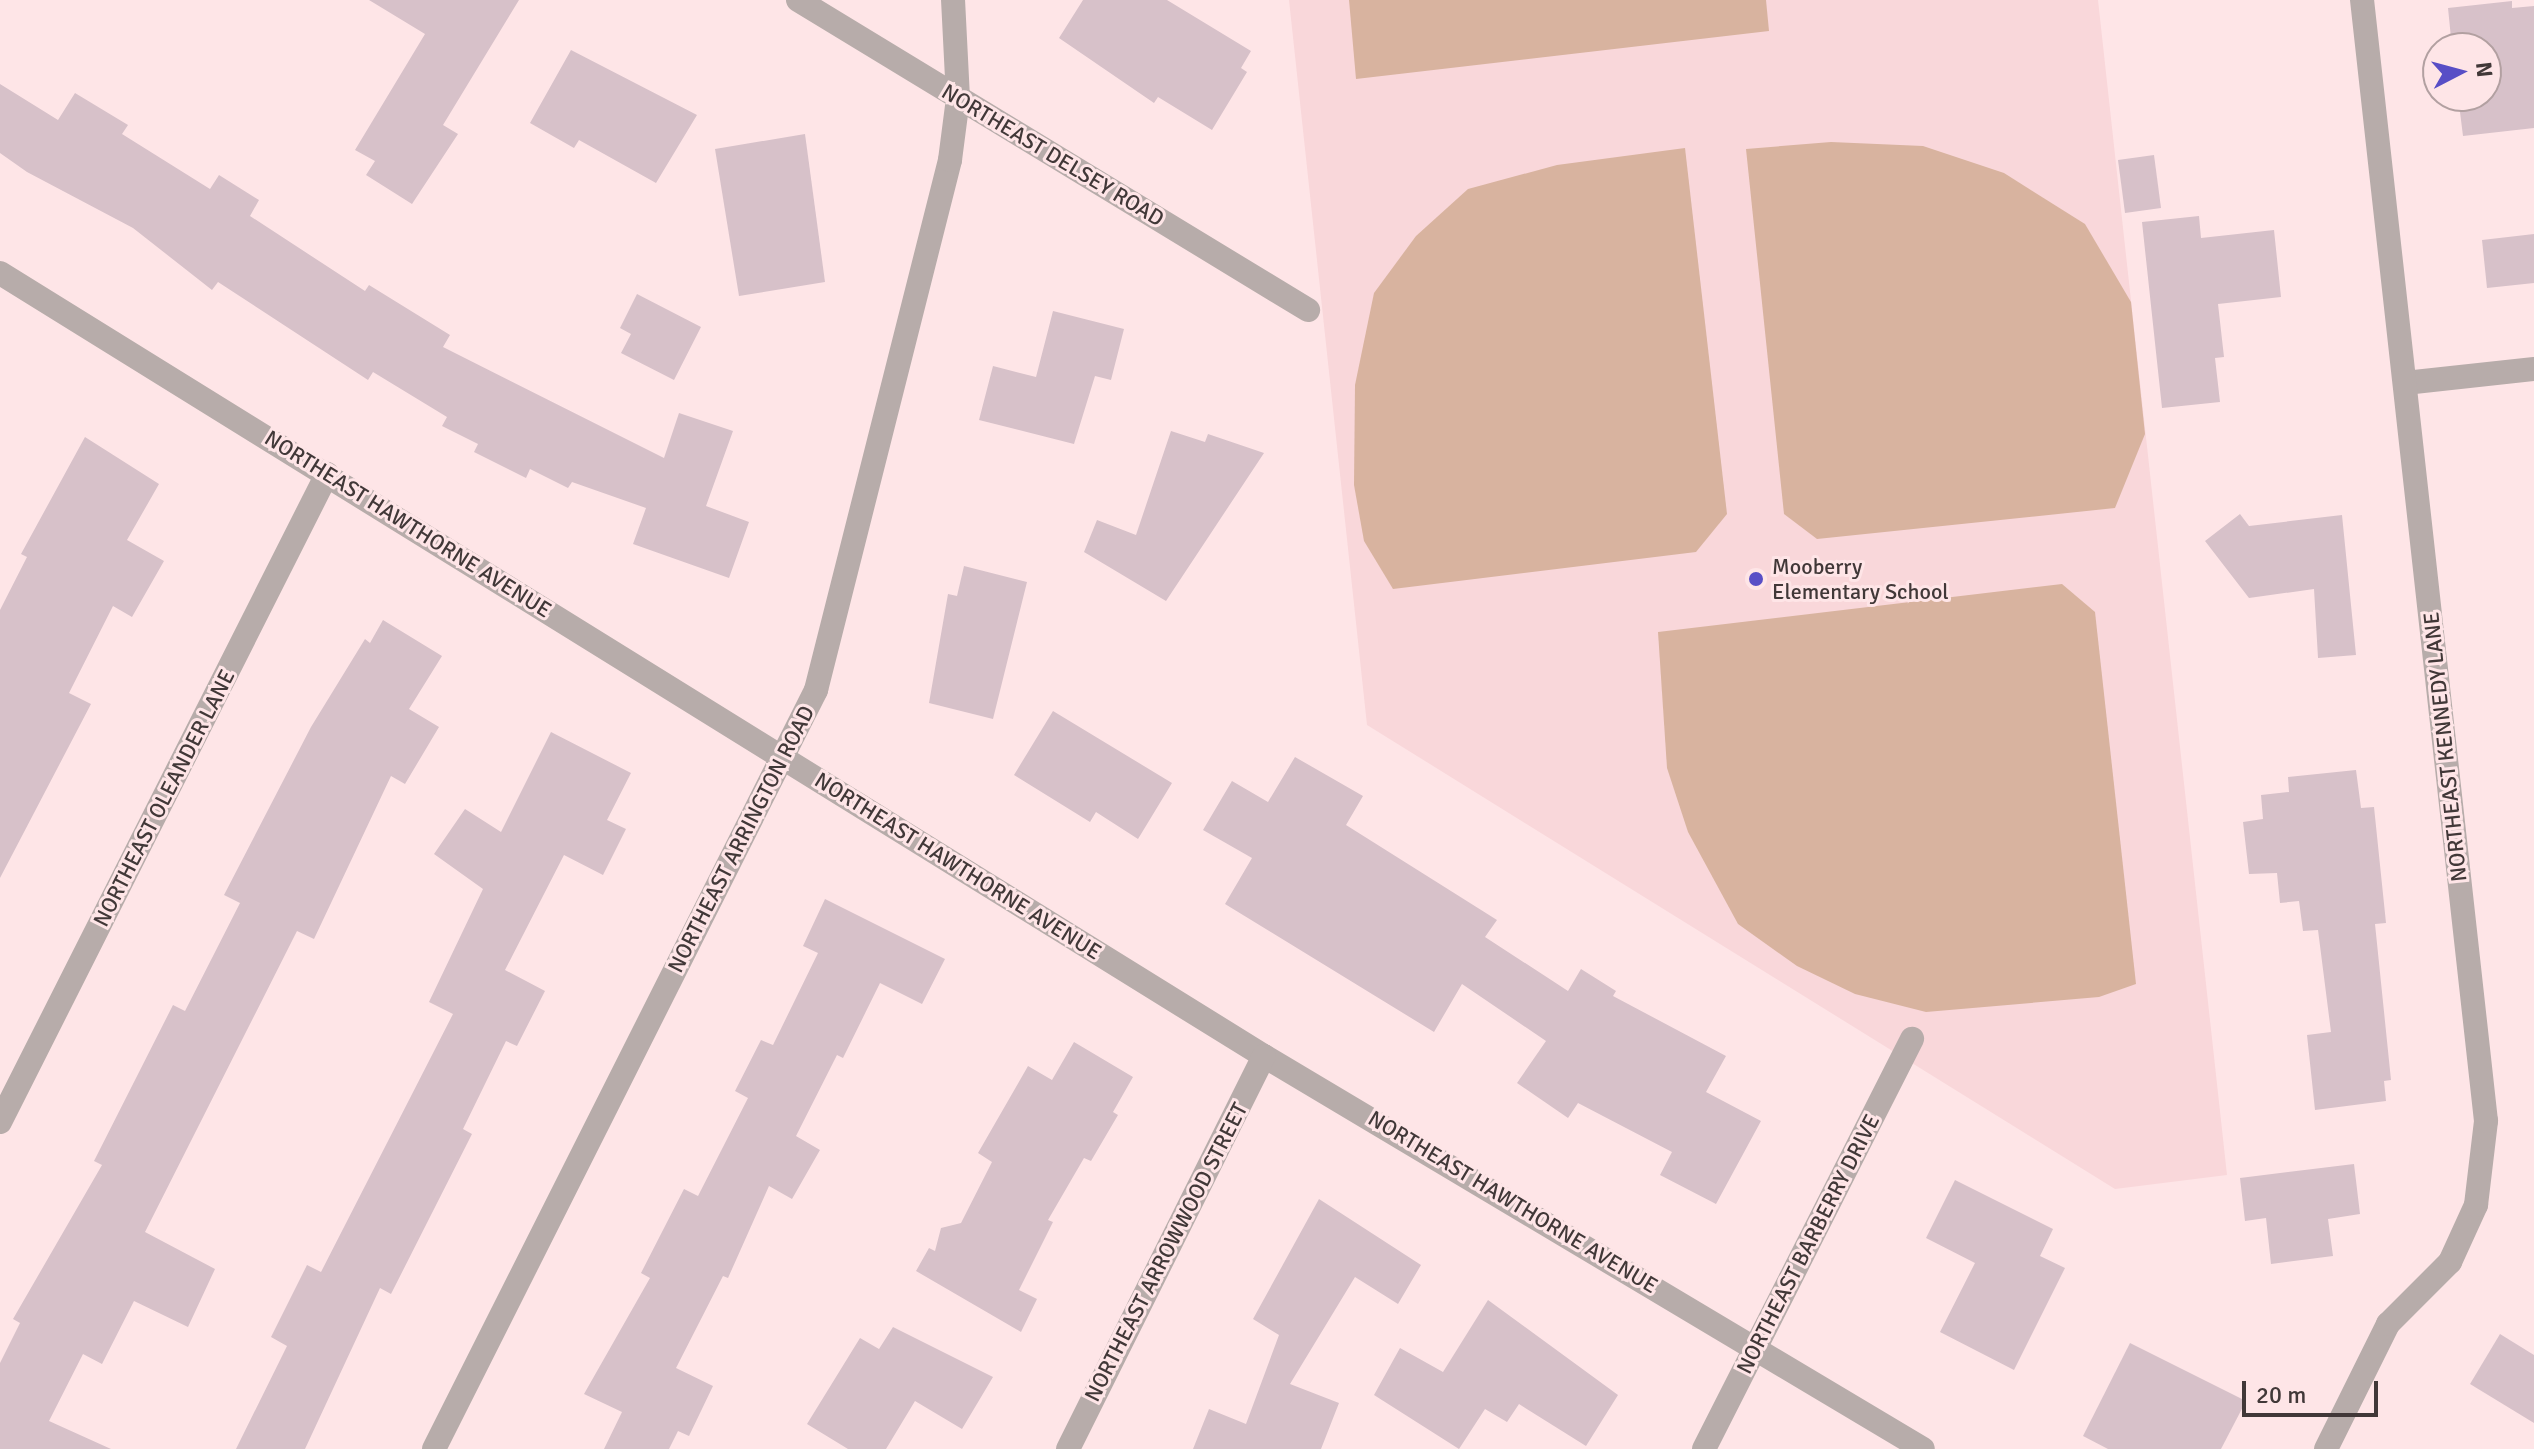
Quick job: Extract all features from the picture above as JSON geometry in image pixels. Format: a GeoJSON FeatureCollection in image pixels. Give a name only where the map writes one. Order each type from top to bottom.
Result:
{"type":"FeatureCollection","features":[{"type":"Feature","properties":{"kind":"street","name":"NORTHEAST DELSEY ROAD"},"geometry":{"type":"LineString","coordinates":[[798,0],[1308,310]]}},
{"type":"Feature","properties":{"kind":"street","name":"NORTHEAST ARRINGTON ROAD"},"geometry":{"type":"LineString","coordinates":[[434,1449],[785,759],[816,690],[950,160],[958,98],[953,0]]}},
{"type":"Feature","properties":{"kind":"street","name":"NORTHEAST KENNEDY LANE"},"geometry":{"type":"LineString","coordinates":[[2326,1449],[2388,1324],[2450,1262],[2476,1205],[2486,1121],[2362,0]]}},
{"type":"Feature","properties":{"kind":"street","name":"NORTHEAST HAWTHORNE AVENUE"},"geometry":{"type":"LineString","coordinates":[[0,273],[1264,1056],[1755,1345],[1923,1449]]}},
{"type":"Feature","properties":{"kind":"street"},"geometry":{"type":"LineString","coordinates":[[2405,383],[2534,369]]}},
{"type":"Feature","properties":{"kind":"street","name":"NORTHEAST OLEANDER LANE"},"geometry":{"type":"LineString","coordinates":[[0,1122],[327,474]]}},
{"type":"Feature","properties":{"kind":"street","name":"NORTHEAST BARBERRY DRIVE"},"geometry":{"type":"LineString","coordinates":[[1704,1449],[1912,1039]]}},
{"type":"Feature","properties":{"kind":"street","name":"NORTHEAST ARROWWOOD STREET"},"geometry":{"type":"LineString","coordinates":[[1068,1449],[1264,1056]]}},
{"type":"Feature","properties":{"kind":"shaded area","name":"Mooberry Elementary School"},"geometry":{"type":"Polygon","coordinates":[[[1289,0],[2098,0],[2227,1175],[2115,1189],[1367,725],[1289,0]]]}},
{"type":"Feature","properties":{"kind":"shaded area"},"geometry":{"type":"Polygon","coordinates":[[[1349,0],[1766,0],[1769,31],[1356,79],[1349,0]]]}},
{"type":"Feature","properties":{"kind":"shaded area"},"geometry":{"type":"Polygon","coordinates":[[[1831,142],[1923,146],[2004,173],[2085,224],[2131,302],[2145,434],[2115,508],[1817,539],[1784,514],[1746,149],[1831,142]]]}},
{"type":"Feature","properties":{"kind":"shaded area"},"geometry":{"type":"Polygon","coordinates":[[[1685,148],[1727,514],[1696,552],[1393,589],[1364,541],[1354,485],[1355,385],[1374,293],[1416,236],[1468,189],[1557,165],[1685,148]]]}},
{"type":"Feature","properties":{"kind":"shaded area"},"geometry":{"type":"Polygon","coordinates":[[[2062,584],[2095,612],[2136,984],[2099,997],[1926,1012],[1855,994],[1797,966],[1738,924],[1688,832],[1667,768],[1658,632],[2062,584]]]}},
{"type":"Feature","properties":{"kind":"building"},"geometry":{"type":"Polygon","coordinates":[[[369,0],[519,0],[443,125],[458,134],[412,204],[366,175],[375,161],[355,150],[425,34],[369,0]]]}},
{"type":"Feature","properties":{"kind":"building"},"geometry":{"type":"Polygon","coordinates":[[[1083,0],[1167,0],[1251,51],[1241,68],[1247,72],[1212,130],[1158,97],[1154,103],[1059,38],[1083,0]]]}},
{"type":"Feature","properties":{"kind":"building"},"geometry":{"type":"Polygon","coordinates":[[[2512,1],[2512,8],[2534,6],[2534,128],[2463,136],[2460,112],[2502,112],[2502,32],[2450,32],[2448,8],[2512,1]]]}},
{"type":"Feature","properties":{"kind":"building"},"geometry":{"type":"Polygon","coordinates":[[[571,50],[697,115],[656,183],[579,140],[574,148],[530,123],[571,50]]]}},
{"type":"Feature","properties":{"kind":"building"},"geometry":{"type":"Polygon","coordinates":[[[0,84],[58,120],[75,93],[128,125],[122,134],[210,189],[219,175],[259,200],[250,216],[365,291],[369,285],[450,335],[443,347],[664,458],[679,413],[733,431],[706,506],[749,522],[729,578],[633,544],[646,508],[572,482],[568,488],[530,469],[526,478],[474,452],[478,444],[442,426],[447,417],[373,372],[368,380],[218,282],[212,290],[133,228],[27,172],[0,153],[0,84]]]}},
{"type":"Feature","properties":{"kind":"building"},"geometry":{"type":"Polygon","coordinates":[[[805,134],[825,282],[739,296],[715,149],[805,134]]]}},
{"type":"Feature","properties":{"kind":"building"},"geometry":{"type":"Polygon","coordinates":[[[2154,155],[2161,208],[2125,213],[2118,160],[2154,155]]]}},
{"type":"Feature","properties":{"kind":"building"},"geometry":{"type":"Polygon","coordinates":[[[2199,216],[2201,238],[2274,230],[2281,297],[2218,304],[2224,357],[2215,358],[2220,402],[2162,408],[2142,222],[2199,216]]]}},
{"type":"Feature","properties":{"kind":"building"},"geometry":{"type":"Polygon","coordinates":[[[2534,234],[2534,283],[2487,288],[2482,240],[2534,234]]]}},
{"type":"Feature","properties":{"kind":"building"},"geometry":{"type":"Polygon","coordinates":[[[637,294],[701,327],[674,380],[621,353],[631,334],[620,328],[637,294]]]}},
{"type":"Feature","properties":{"kind":"building"},"geometry":{"type":"Polygon","coordinates":[[[1053,311],[1124,329],[1111,380],[1095,376],[1074,444],[979,420],[993,366],[1036,377],[1053,311]]]}},
{"type":"Feature","properties":{"kind":"building"},"geometry":{"type":"Polygon","coordinates":[[[1171,431],[1205,442],[1208,434],[1264,453],[1166,601],[1084,552],[1097,520],[1136,535],[1171,431]]]}},
{"type":"Feature","properties":{"kind":"building"},"geometry":{"type":"Polygon","coordinates":[[[85,437],[159,484],[127,540],[164,561],[132,617],[113,606],[69,693],[91,704],[0,878],[0,610],[27,557],[21,554],[85,437]]]}},
{"type":"Feature","properties":{"kind":"building"},"geometry":{"type":"Polygon","coordinates":[[[2240,514],[2249,526],[2342,515],[2356,655],[2318,658],[2314,589],[2249,598],[2205,541],[2240,514]]]}},
{"type":"Feature","properties":{"kind":"building"},"geometry":{"type":"Polygon","coordinates":[[[964,566],[1027,582],[993,719],[929,703],[948,594],[957,596],[964,566]]]}},
{"type":"Feature","properties":{"kind":"building"},"geometry":{"type":"Polygon","coordinates":[[[383,620],[442,656],[409,709],[439,727],[405,784],[391,776],[314,939],[297,931],[145,1232],[215,1269],[188,1327],[134,1301],[102,1364],[83,1354],[49,1421],[111,1449],[0,1449],[0,1363],[20,1323],[13,1319],[102,1165],[94,1161],[173,1005],[185,1011],[240,903],[224,895],[311,727],[365,639],[370,643],[383,620]]]}},
{"type":"Feature","properties":{"kind":"building"},"geometry":{"type":"Polygon","coordinates":[[[1053,711],[1172,783],[1138,839],[1096,812],[1090,822],[1014,775],[1053,711]]]}},
{"type":"Feature","properties":{"kind":"building"},"geometry":{"type":"Polygon","coordinates":[[[551,732],[631,773],[607,820],[626,829],[603,875],[564,855],[505,970],[545,991],[517,1046],[506,1041],[463,1129],[472,1134],[391,1294],[380,1288],[305,1449],[236,1449],[287,1346],[271,1337],[307,1265],[321,1272],[453,1014],[429,1002],[483,889],[434,854],[465,809],[501,832],[551,732]]]}},
{"type":"Feature","properties":{"kind":"building"},"geometry":{"type":"Polygon","coordinates":[[[1295,757],[1363,796],[1346,825],[1497,920],[1485,937],[1568,991],[1581,969],[1616,991],[1613,996],[1726,1056],[1706,1092],[1761,1121],[1716,1204],[1660,1175],[1672,1152],[1578,1103],[1568,1118],[1517,1083],[1546,1041],[1462,984],[1434,1032],[1225,904],[1252,858],[1203,830],[1232,781],[1268,802],[1295,757]]]}},
{"type":"Feature","properties":{"kind":"building"},"geometry":{"type":"Polygon","coordinates":[[[2356,770],[2361,808],[2374,807],[2386,923],[2375,924],[2391,1080],[2384,1081],[2386,1101],[2315,1110],[2307,1035],[2331,1032],[2318,930],[2303,931],[2299,901],[2280,903],[2277,873],[2249,874],[2243,822],[2263,819],[2261,795],[2289,792],[2288,777],[2356,770]]]}},
{"type":"Feature","properties":{"kind":"building"},"geometry":{"type":"Polygon","coordinates":[[[825,899],[945,959],[922,1004],[880,983],[843,1058],[837,1055],[796,1136],[820,1150],[792,1199],[769,1186],[728,1278],[723,1276],[676,1368],[713,1386],[689,1436],[678,1431],[669,1449],[604,1449],[622,1412],[584,1394],[650,1278],[641,1273],[684,1189],[698,1196],[748,1098],[735,1091],[761,1040],[773,1045],[818,953],[803,946],[825,899]]]}},
{"type":"Feature","properties":{"kind":"building"},"geometry":{"type":"Polygon","coordinates":[[[1074,1042],[1133,1077],[1113,1112],[1118,1115],[1091,1161],[1084,1158],[1048,1220],[1053,1222],[1019,1290],[1037,1299],[1021,1332],[916,1271],[929,1248],[935,1251],[941,1228],[961,1223],[992,1162],[978,1153],[1028,1066],[1052,1080],[1074,1042]]]}},
{"type":"Feature","properties":{"kind":"building"},"geometry":{"type":"Polygon","coordinates":[[[2354,1164],[2360,1214],[2328,1219],[2333,1256],[2271,1264],[2266,1218],[2245,1221],[2240,1178],[2354,1164]]]}},
{"type":"Feature","properties":{"kind":"building"},"geometry":{"type":"Polygon","coordinates":[[[1955,1180],[2053,1229],[2040,1256],[2065,1268],[2014,1370],[1940,1332],[1975,1263],[1926,1238],[1955,1180]]]}},
{"type":"Feature","properties":{"kind":"building"},"geometry":{"type":"Polygon","coordinates":[[[1319,1199],[1421,1265],[1398,1304],[1355,1277],[1290,1384],[1339,1403],[1321,1449],[1193,1449],[1209,1409],[1246,1424],[1279,1335],[1253,1319],[1319,1199]]]}},
{"type":"Feature","properties":{"kind":"building"},"geometry":{"type":"Polygon","coordinates":[[[1488,1300],[1618,1395],[1586,1446],[1519,1404],[1507,1422],[1485,1409],[1459,1449],[1374,1395],[1400,1348],[1443,1372],[1488,1300]]]}},
{"type":"Feature","properties":{"kind":"building"},"geometry":{"type":"Polygon","coordinates":[[[893,1327],[993,1377],[962,1429],[915,1401],[886,1449],[848,1449],[807,1424],[860,1338],[879,1349],[893,1327]]]}},
{"type":"Feature","properties":{"kind":"building"},"geometry":{"type":"Polygon","coordinates":[[[2500,1334],[2534,1355],[2534,1423],[2470,1384],[2500,1334]]]}},
{"type":"Feature","properties":{"kind":"building"},"geometry":{"type":"Polygon","coordinates":[[[2130,1343],[2246,1401],[2221,1449],[2108,1449],[2083,1436],[2130,1343]]]}},
{"type":"Feature","properties":{"kind":"place","name":"Mooberry Elementary School"},"geometry":{"type":"Point","coordinates":[1756,579]}}]}
